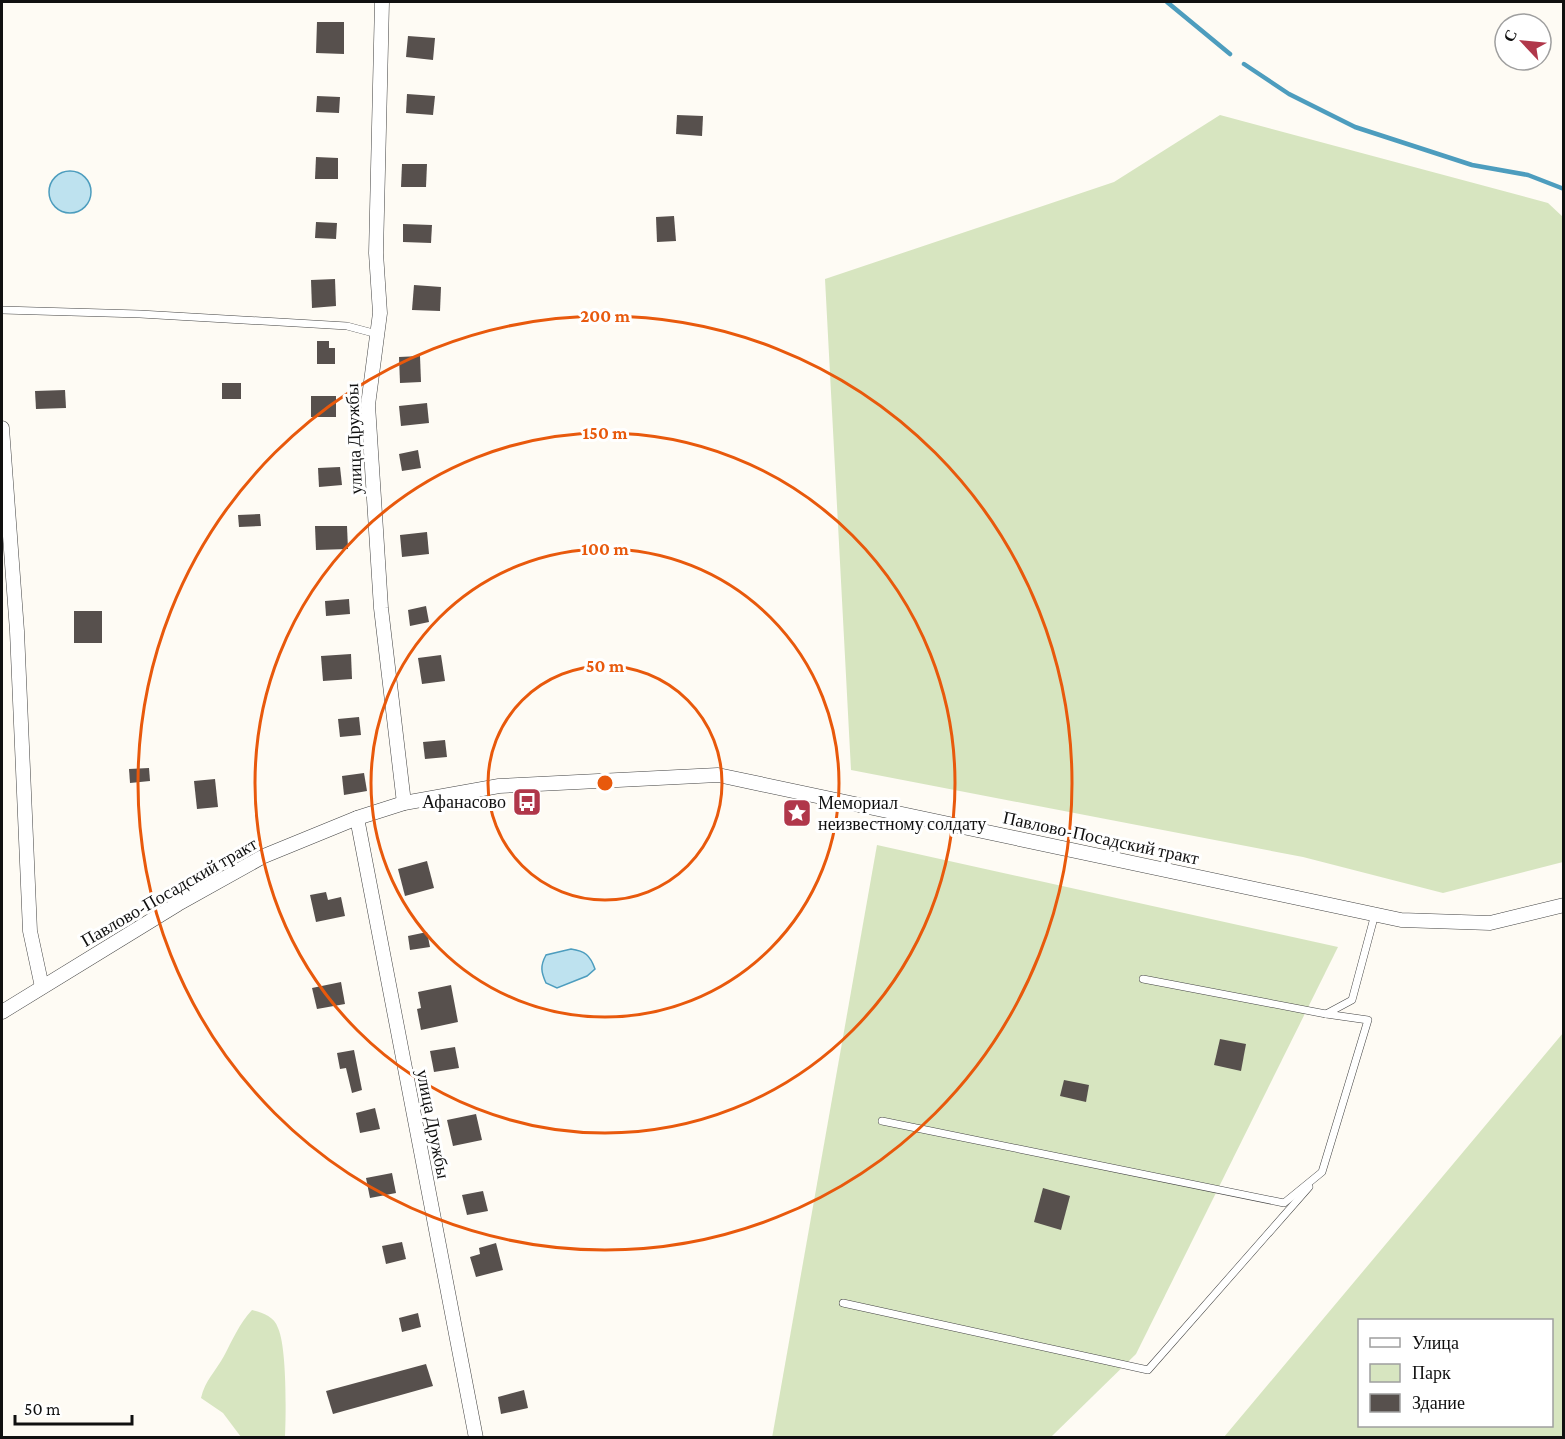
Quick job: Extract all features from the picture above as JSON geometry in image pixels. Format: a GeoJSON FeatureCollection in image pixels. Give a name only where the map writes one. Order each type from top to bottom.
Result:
{"type":"FeatureCollection","features":[{"type":"Feature","properties":{"kind":"street","name":"улица Дружбы"},"geometry":{"type":"LineString","coordinates":[[382,2],[376,253],[380,313],[368,405],[381,608],[404,802]]}},
{"type":"Feature","properties":{"kind":"street"},"geometry":{"type":"LineString","coordinates":[[2,428],[17,631],[30,931],[42,987]]}},
{"type":"Feature","properties":{"kind":"street","name":"Павлово-Посадский тракт"},"geometry":{"type":"LineString","coordinates":[[2,1012],[177,904],[255,862],[357,818],[404,802],[499,786],[718,776],[1401,920],[1490,922],[1563,905]]}},
{"type":"Feature","properties":{"kind":"street","name":"улица Дружбы"},"geometry":{"type":"LineString","coordinates":[[357,818],[476,1437]]}},
{"type":"Feature","properties":{"kind":"lane"},"geometry":{"type":"LineString","coordinates":[[2,310],[140,314],[347,326],[376,334]]}},
{"type":"Feature","properties":{"kind":"lane"},"geometry":{"type":"LineString","coordinates":[[1326,1014],[1352,1000],[1375,914]]}},
{"type":"Feature","properties":{"kind":"lane"},"geometry":{"type":"LineString","coordinates":[[843,1303],[1148,1370],[1322,1172],[1368,1020],[1143,979]]}},
{"type":"Feature","properties":{"kind":"lane"},"geometry":{"type":"LineString","coordinates":[[882,1121],[1284,1203],[1322,1172]]}},
{"type":"Feature","properties":{"kind":"green space"},"geometry":{"type":"Polygon","coordinates":[[[1220,115],[1548,203],[1563,217],[1563,862],[1443,893],[1303,857],[851,770],[825,279],[1114,182],[1220,115]]]}},
{"type":"Feature","properties":{"kind":"green space"},"geometry":{"type":"Polygon","coordinates":[[[877,845],[1338,947],[1136,1354],[1051,1437],[772,1438],[877,845]]]}},
{"type":"Feature","properties":{"kind":"green space"},"geometry":{"type":"Polygon","coordinates":[[[1563,1033],[1563,1437],[1224,1437],[1563,1033]]]}},
{"type":"Feature","properties":{"kind":"green space"},"geometry":{"type":"Polygon","coordinates":[[[252,1310],[274,1321],[281,1337],[285,1381],[285,1437],[241,1437],[223,1413],[201,1398],[208,1381],[252,1310]]]}},
{"type":"Feature","properties":{"kind":"water"},"geometry":{"type":"Polygon","coordinates":[[[70,171],[85,177],[91,192],[85,207],[70,213],[55,207],[49,192],[55,177],[70,171]]]}},
{"type":"Feature","properties":{"kind":"water"},"geometry":{"type":"Polygon","coordinates":[[[571,949],[586,954],[595,969],[587,976],[557,988],[546,983],[542,969],[546,955],[571,949]]]}},
{"type":"Feature","properties":{"kind":"building"},"geometry":{"type":"Polygon","coordinates":[[[317,22],[344,22],[344,54],[316,53],[317,22]]]}},
{"type":"Feature","properties":{"kind":"building"},"geometry":{"type":"Polygon","coordinates":[[[408,36],[435,38],[433,60],[406,57],[408,36]]]}},
{"type":"Feature","properties":{"kind":"building"},"geometry":{"type":"Polygon","coordinates":[[[407,94],[435,96],[433,115],[406,113],[407,94]]]}},
{"type":"Feature","properties":{"kind":"building"},"geometry":{"type":"Polygon","coordinates":[[[317,96],[340,97],[339,113],[316,112],[317,96]]]}},
{"type":"Feature","properties":{"kind":"building"},"geometry":{"type":"Polygon","coordinates":[[[677,115],[703,116],[702,136],[676,134],[677,115]]]}},
{"type":"Feature","properties":{"kind":"building"},"geometry":{"type":"Polygon","coordinates":[[[316,157],[338,158],[338,179],[315,179],[316,157]]]}},
{"type":"Feature","properties":{"kind":"building"},"geometry":{"type":"Polygon","coordinates":[[[402,164],[427,164],[426,187],[401,187],[402,164]]]}},
{"type":"Feature","properties":{"kind":"building"},"geometry":{"type":"Polygon","coordinates":[[[674,216],[676,241],[657,242],[656,217],[674,216]]]}},
{"type":"Feature","properties":{"kind":"building"},"geometry":{"type":"Polygon","coordinates":[[[316,222],[337,223],[336,239],[315,238],[316,222]]]}},
{"type":"Feature","properties":{"kind":"building"},"geometry":{"type":"Polygon","coordinates":[[[403,224],[432,225],[431,243],[403,242],[403,224]]]}},
{"type":"Feature","properties":{"kind":"building"},"geometry":{"type":"Polygon","coordinates":[[[335,279],[336,306],[312,308],[311,280],[335,279]]]}},
{"type":"Feature","properties":{"kind":"building"},"geometry":{"type":"Polygon","coordinates":[[[414,285],[441,287],[440,311],[412,310],[414,285]]]}},
{"type":"Feature","properties":{"kind":"building"},"geometry":{"type":"Polygon","coordinates":[[[317,341],[329,341],[329,348],[335,348],[335,364],[317,364],[317,341]]]}},
{"type":"Feature","properties":{"kind":"building"},"geometry":{"type":"Polygon","coordinates":[[[420,356],[421,382],[400,383],[399,357],[420,356]]]}},
{"type":"Feature","properties":{"kind":"building"},"geometry":{"type":"Polygon","coordinates":[[[222,383],[241,383],[241,399],[222,399],[222,383]]]}},
{"type":"Feature","properties":{"kind":"building"},"geometry":{"type":"Polygon","coordinates":[[[65,390],[66,408],[36,409],[35,391],[65,390]]]}},
{"type":"Feature","properties":{"kind":"building"},"geometry":{"type":"Polygon","coordinates":[[[311,396],[336,396],[336,417],[311,417],[311,396]]]}},
{"type":"Feature","properties":{"kind":"building"},"geometry":{"type":"Polygon","coordinates":[[[427,403],[429,423],[401,426],[399,406],[427,403]]]}},
{"type":"Feature","properties":{"kind":"building"},"geometry":{"type":"Polygon","coordinates":[[[418,450],[421,468],[402,471],[399,454],[418,450]]]}},
{"type":"Feature","properties":{"kind":"building"},"geometry":{"type":"Polygon","coordinates":[[[340,467],[342,485],[319,487],[318,468],[340,467]]]}},
{"type":"Feature","properties":{"kind":"building"},"geometry":{"type":"Polygon","coordinates":[[[260,514],[261,526],[239,527],[238,515],[260,514]]]}},
{"type":"Feature","properties":{"kind":"building"},"geometry":{"type":"Polygon","coordinates":[[[315,526],[347,526],[348,549],[316,550],[315,526]]]}},
{"type":"Feature","properties":{"kind":"building"},"geometry":{"type":"Polygon","coordinates":[[[427,532],[429,554],[402,557],[400,535],[427,532]]]}},
{"type":"Feature","properties":{"kind":"building"},"geometry":{"type":"Polygon","coordinates":[[[349,599],[350,614],[326,616],[325,601],[349,599]]]}},
{"type":"Feature","properties":{"kind":"building"},"geometry":{"type":"Polygon","coordinates":[[[426,606],[429,622],[410,626],[408,610],[426,606]]]}},
{"type":"Feature","properties":{"kind":"building"},"geometry":{"type":"Polygon","coordinates":[[[74,611],[102,611],[102,643],[74,643],[74,611]]]}},
{"type":"Feature","properties":{"kind":"building"},"geometry":{"type":"Polygon","coordinates":[[[351,654],[352,679],[323,681],[321,656],[351,654]]]}},
{"type":"Feature","properties":{"kind":"building"},"geometry":{"type":"Polygon","coordinates":[[[441,655],[445,681],[422,684],[418,658],[441,655]]]}},
{"type":"Feature","properties":{"kind":"building"},"geometry":{"type":"Polygon","coordinates":[[[359,717],[361,735],[340,737],[338,719],[359,717]]]}},
{"type":"Feature","properties":{"kind":"building"},"geometry":{"type":"Polygon","coordinates":[[[445,740],[447,757],[425,759],[423,742],[445,740]]]}},
{"type":"Feature","properties":{"kind":"building"},"geometry":{"type":"Polygon","coordinates":[[[149,768],[150,781],[130,783],[129,769],[149,768]]]}},
{"type":"Feature","properties":{"kind":"building"},"geometry":{"type":"Polygon","coordinates":[[[364,773],[367,791],[344,795],[342,776],[364,773]]]}},
{"type":"Feature","properties":{"kind":"building"},"geometry":{"type":"Polygon","coordinates":[[[215,779],[218,807],[197,809],[194,781],[215,779]]]}},
{"type":"Feature","properties":{"kind":"building"},"geometry":{"type":"Polygon","coordinates":[[[427,861],[434,888],[405,896],[398,869],[427,861]]]}},
{"type":"Feature","properties":{"kind":"building"},"geometry":{"type":"Polygon","coordinates":[[[326,892],[328,900],[341,897],[345,916],[316,922],[310,895],[326,892]]]}},
{"type":"Feature","properties":{"kind":"building"},"geometry":{"type":"Polygon","coordinates":[[[427,932],[430,947],[410,950],[408,936],[427,932]]]}},
{"type":"Feature","properties":{"kind":"building"},"geometry":{"type":"Polygon","coordinates":[[[341,982],[345,1004],[317,1009],[312,988],[341,982]]]}},
{"type":"Feature","properties":{"kind":"building"},"geometry":{"type":"Polygon","coordinates":[[[451,985],[458,1022],[421,1030],[417,1009],[421,1008],[418,992],[451,985]]]}},
{"type":"Feature","properties":{"kind":"building"},"geometry":{"type":"Polygon","coordinates":[[[1220,1039],[1246,1044],[1241,1071],[1214,1065],[1220,1039]]]}},
{"type":"Feature","properties":{"kind":"building"},"geometry":{"type":"Polygon","coordinates":[[[455,1047],[459,1068],[434,1072],[430,1051],[455,1047]]]}},
{"type":"Feature","properties":{"kind":"building"},"geometry":{"type":"Polygon","coordinates":[[[354,1050],[362,1090],[352,1093],[346,1068],[340,1069],[337,1053],[354,1050]]]}},
{"type":"Feature","properties":{"kind":"building"},"geometry":{"type":"Polygon","coordinates":[[[1064,1080],[1089,1085],[1086,1102],[1060,1096],[1064,1080]]]}},
{"type":"Feature","properties":{"kind":"building"},"geometry":{"type":"Polygon","coordinates":[[[375,1108],[380,1129],[360,1133],[356,1113],[375,1108]]]}},
{"type":"Feature","properties":{"kind":"building"},"geometry":{"type":"Polygon","coordinates":[[[476,1114],[482,1140],[453,1146],[447,1120],[476,1114]]]}},
{"type":"Feature","properties":{"kind":"building"},"geometry":{"type":"Polygon","coordinates":[[[392,1173],[396,1193],[370,1198],[366,1178],[392,1173]]]}},
{"type":"Feature","properties":{"kind":"building"},"geometry":{"type":"Polygon","coordinates":[[[1043,1188],[1070,1196],[1061,1230],[1034,1222],[1043,1188]]]}},
{"type":"Feature","properties":{"kind":"building"},"geometry":{"type":"Polygon","coordinates":[[[483,1191],[488,1211],[467,1215],[462,1195],[483,1191]]]}},
{"type":"Feature","properties":{"kind":"building"},"geometry":{"type":"Polygon","coordinates":[[[402,1242],[406,1259],[386,1264],[382,1246],[402,1242]]]}},
{"type":"Feature","properties":{"kind":"building"},"geometry":{"type":"Polygon","coordinates":[[[496,1243],[503,1270],[476,1277],[470,1257],[480,1254],[479,1248],[496,1243]]]}},
{"type":"Feature","properties":{"kind":"building"},"geometry":{"type":"Polygon","coordinates":[[[418,1313],[421,1327],[402,1332],[399,1318],[418,1313]]]}},
{"type":"Feature","properties":{"kind":"building"},"geometry":{"type":"Polygon","coordinates":[[[426,1364],[433,1386],[333,1414],[326,1391],[426,1364]]]}},
{"type":"Feature","properties":{"kind":"building"},"geometry":{"type":"Polygon","coordinates":[[[524,1390],[528,1408],[501,1414],[498,1397],[524,1390]]]}},
{"type":"Feature","properties":{"kind":"waterway"},"geometry":{"type":"LineString","coordinates":[[1167,2],[1230,54]]}},
{"type":"Feature","properties":{"kind":"waterway"},"geometry":{"type":"LineString","coordinates":[[1244,64],[1289,94],[1355,127],[1472,165],[1528,175],[1564,189]]}},
{"type":"Feature","properties":{"kind":"place","name":"Афанасово"},"geometry":{"type":"Point","coordinates":[527,802]}},
{"type":"Feature","properties":{"kind":"place","name":"Мемориал неизвестному солдату"},"geometry":{"type":"Point","coordinates":[797,813]}}]}
